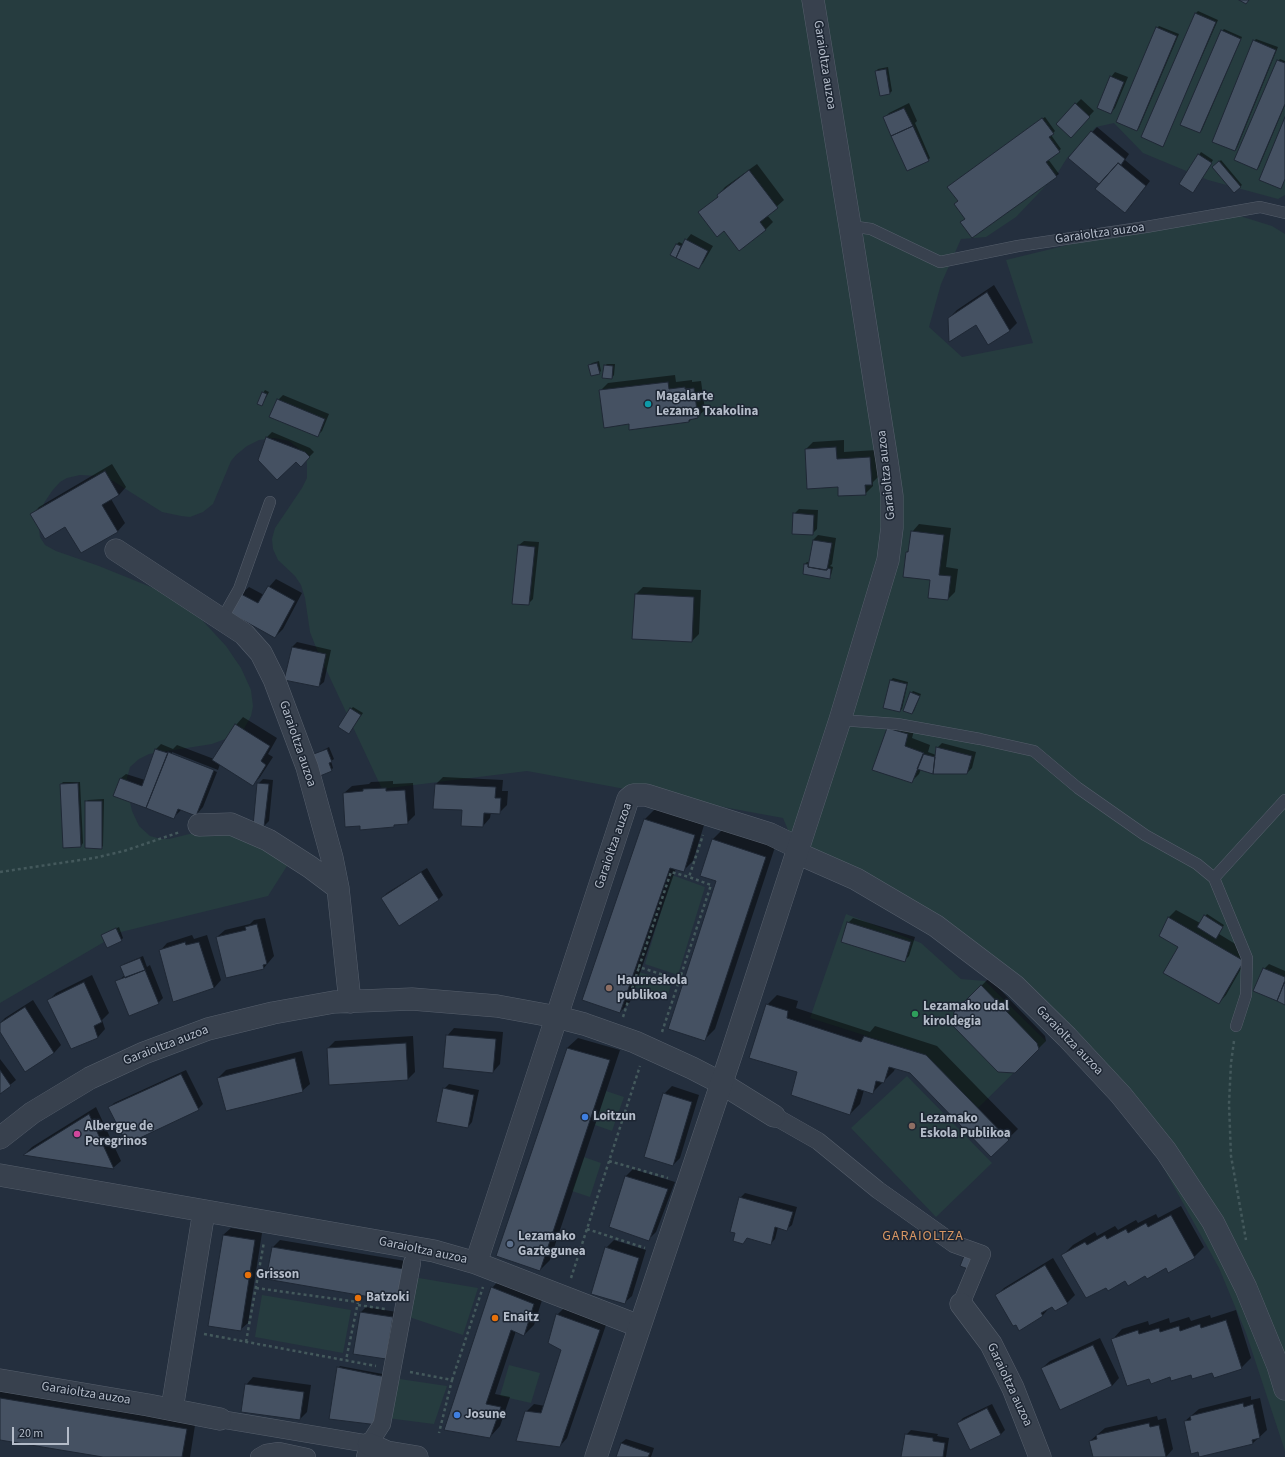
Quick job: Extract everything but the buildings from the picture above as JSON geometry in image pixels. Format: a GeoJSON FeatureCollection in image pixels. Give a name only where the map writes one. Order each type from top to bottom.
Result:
{"type":"FeatureCollection","features":[{"type":"Feature","properties":{"kind":"street","name":"Garaioltza auzoa"},"geometry":{"type":"LineString","coordinates":[[596,1457],[840,720],[886,566],[892,528],[892,496],[887,461],[813,0]]}},
{"type":"Feature","properties":{"kind":"street","name":"Garaioltza auzoa"},"geometry":{"type":"LineString","coordinates":[[116,550],[244,634],[260,653],[274,679],[308,768],[332,858],[338,888],[350,1002]]}},
{"type":"Feature","properties":{"kind":"street","name":"Garaioltza auzoa"},"geometry":{"type":"LineString","coordinates":[[476,1263],[628,799],[633,795],[646,795],[762,832],[856,879],[936,926],[1015,986],[1067,1037],[1121,1095],[1166,1151],[1213,1222],[1246,1288],[1278,1366],[1285,1389]]}},
{"type":"Feature","properties":{"kind":"street"},"geometry":{"type":"LineString","coordinates":[[199,825],[231,824],[268,840],[310,867],[338,888]]}},
{"type":"Feature","properties":{"kind":"street","name":"Garaioltza auzoa"},"geometry":{"type":"LineString","coordinates":[[0,1138],[32,1113],[90,1078],[144,1052],[208,1029],[273,1013],[334,1002],[412,999],[497,1006],[557,1017],[584,1024],[635,1042],[721,1083],[818,1141],[878,1190],[960,1246],[982,1254],[961,1304],[991,1344],[1013,1388],[1040,1457]]}},
{"type":"Feature","properties":{"kind":"street","name":"Garaioltza auzoa"},"geometry":{"type":"LineString","coordinates":[[3,1171],[204,1211],[427,1250],[476,1263],[639,1326]]}},
{"type":"Feature","properties":{"kind":"street"},"geometry":{"type":"LineString","coordinates":[[172,1409],[204,1211]]}},
{"type":"Feature","properties":{"kind":"street"},"geometry":{"type":"LineString","coordinates":[[367,1450],[382,1424],[412,1262]]}},
{"type":"Feature","properties":{"kind":"street","name":"Garaioltza auzoa"},"geometry":{"type":"LineString","coordinates":[[0,1380],[172,1409],[367,1450],[417,1457]]}},
{"type":"Feature","properties":{"kind":"street"},"geometry":{"type":"LineString","coordinates":[[259,1457],[266,1453],[279,1451],[306,1457]]}},
{"type":"Feature","properties":{"kind":"lane","name":"Garaioltza auzoa"},"geometry":{"type":"LineString","coordinates":[[850,226],[871,229],[940,262],[1018,246],[1146,227],[1260,207],[1285,213]]}},
{"type":"Feature","properties":{"kind":"lane"},"geometry":{"type":"LineString","coordinates":[[222,619],[239,589],[270,502]]}},
{"type":"Feature","properties":{"kind":"lane"},"geometry":{"type":"LineString","coordinates":[[840,720],[897,724],[980,739],[1034,751],[1084,792],[1145,835],[1197,864],[1214,878],[1247,958],[1246,995],[1236,1026]]}},
{"type":"Feature","properties":{"kind":"lane"},"geometry":{"type":"LineString","coordinates":[[1214,878],[1285,800]]}},
{"type":"Feature","properties":{"kind":"path"},"geometry":{"type":"LineString","coordinates":[[0,872],[94,858],[124,851],[199,825]]}},
{"type":"Feature","properties":{"kind":"path"},"geometry":{"type":"LineString","coordinates":[[689,877],[705,831]]}},
{"type":"Feature","properties":{"kind":"path"},"geometry":{"type":"LineString","coordinates":[[621,1021],[671,872],[689,877],[710,885],[661,1035]]}},
{"type":"Feature","properties":{"kind":"path"},"geometry":{"type":"LineString","coordinates":[[639,967],[679,980]]}},
{"type":"Feature","properties":{"kind":"path"},"geometry":{"type":"LineString","coordinates":[[1236,1026],[1231,1063],[1229,1104],[1231,1156],[1247,1241]]}},
{"type":"Feature","properties":{"kind":"path"},"geometry":{"type":"LineString","coordinates":[[570,1281],[640,1065]]}},
{"type":"Feature","properties":{"kind":"path"},"geometry":{"type":"LineString","coordinates":[[609,1161],[675,1180]]}},
{"type":"Feature","properties":{"kind":"path"},"geometry":{"type":"LineString","coordinates":[[586,1230],[651,1250]]}},
{"type":"Feature","properties":{"kind":"path"},"geometry":{"type":"LineString","coordinates":[[246,1342],[264,1242]]}},
{"type":"Feature","properties":{"kind":"path"},"geometry":{"type":"LineString","coordinates":[[439,1433],[452,1380],[484,1285]]}},
{"type":"Feature","properties":{"kind":"path"},"geometry":{"type":"LineString","coordinates":[[256,1288],[358,1302],[358,1305],[402,1312]]}},
{"type":"Feature","properties":{"kind":"path"},"geometry":{"type":"LineString","coordinates":[[346,1361],[358,1305]]}},
{"type":"Feature","properties":{"kind":"path"},"geometry":{"type":"LineString","coordinates":[[200,1333],[452,1380]]}},
{"type":"Feature","properties":{"kind":"green space"},"geometry":{"type":"Polygon","coordinates":[[[0,0],[1285,0],[1285,195],[1278,199],[1208,180],[1143,153],[1114,123],[1096,127],[1067,158],[1057,174],[1016,217],[986,237],[961,239],[941,284],[929,327],[962,357],[1033,343],[1006,260],[1080,242],[1224,211],[1272,226],[1285,234],[1285,1451],[1246,1333],[1219,1268],[1131,1109],[971,943],[801,861],[783,818],[527,771],[382,789],[317,650],[310,632],[305,598],[301,585],[295,576],[278,560],[273,549],[272,539],[275,528],[307,478],[307,463],[304,456],[299,449],[289,441],[274,438],[259,440],[247,446],[231,461],[213,504],[203,512],[190,517],[162,512],[113,481],[99,476],[80,475],[67,478],[60,482],[52,491],[44,503],[39,529],[40,537],[45,545],[56,551],[99,566],[163,592],[177,600],[202,620],[226,646],[241,668],[251,690],[253,706],[251,716],[244,729],[236,735],[212,744],[149,754],[139,759],[130,767],[127,778],[127,789],[132,811],[139,826],[150,836],[161,839],[169,839],[226,825],[259,829],[299,847],[268,896],[121,932],[0,1003],[0,0]]]}},
{"type":"Feature","properties":{"kind":"green space"},"geometry":{"type":"Polygon","coordinates":[[[672,875],[705,887],[678,975],[645,964],[672,875]]]}},
{"type":"Feature","properties":{"kind":"green space","name":"Lezamako udal kiroldegia"},"geometry":{"type":"Polygon","coordinates":[[[846,914],[921,943],[961,979],[985,981],[1046,1041],[978,1108],[926,1055],[810,1018],[846,914]]]}},
{"type":"Feature","properties":{"kind":"green space"},"geometry":{"type":"Polygon","coordinates":[[[639,972],[672,982],[667,998],[634,987],[639,972]]]}},
{"type":"Feature","properties":{"kind":"green space"},"geometry":{"type":"Polygon","coordinates":[[[907,1076],[992,1163],[936,1217],[851,1128],[907,1076]]]}},
{"type":"Feature","properties":{"kind":"green space"},"geometry":{"type":"Polygon","coordinates":[[[606,1091],[624,1097],[612,1131],[595,1125],[606,1091]]]}},
{"type":"Feature","properties":{"kind":"green space"},"geometry":{"type":"Polygon","coordinates":[[[584,1157],[601,1163],[590,1197],[572,1191],[584,1157]]]}},
{"type":"Feature","properties":{"kind":"green space"},"geometry":{"type":"Polygon","coordinates":[[[413,1277],[478,1288],[463,1335],[406,1316],[413,1277]]]}},
{"type":"Feature","properties":{"kind":"green space"},"geometry":{"type":"Polygon","coordinates":[[[262,1295],[351,1310],[343,1353],[255,1337],[262,1295]]]}},
{"type":"Feature","properties":{"kind":"green space"},"geometry":{"type":"Polygon","coordinates":[[[509,1365],[540,1373],[531,1403],[500,1396],[509,1365]]]}},
{"type":"Feature","properties":{"kind":"green space"},"geometry":{"type":"Polygon","coordinates":[[[393,1378],[447,1386],[434,1424],[387,1418],[393,1378]]]}},
{"type":"Feature","properties":{"kind":"place","name":"Magalarte Lezama Txakolina"},"geometry":{"type":"Point","coordinates":[648,404]}},
{"type":"Feature","properties":{"kind":"place","name":"Haurreskola publikoa"},"geometry":{"type":"Point","coordinates":[609,988]}},
{"type":"Feature","properties":{"kind":"place","name":"Lezamako udal kiroldegia"},"geometry":{"type":"Point","coordinates":[915,1014]}},
{"type":"Feature","properties":{"kind":"place","name":"Loitzun"},"geometry":{"type":"Point","coordinates":[585,1117]}},
{"type":"Feature","properties":{"kind":"place","name":"Lezamako Eskola Publikoa"},"geometry":{"type":"Point","coordinates":[912,1126]}},
{"type":"Feature","properties":{"kind":"place","name":"Albergue de Peregrinos"},"geometry":{"type":"Point","coordinates":[77,1134]}},
{"type":"Feature","properties":{"kind":"place","name":"Lezamako Gaztegunea"},"geometry":{"type":"Point","coordinates":[510,1244]}},
{"type":"Feature","properties":{"kind":"place","name":"Grisson"},"geometry":{"type":"Point","coordinates":[248,1275]}},
{"type":"Feature","properties":{"kind":"place","name":"Batzoki"},"geometry":{"type":"Point","coordinates":[358,1298]}},
{"type":"Feature","properties":{"kind":"place","name":"Enaitz"},"geometry":{"type":"Point","coordinates":[495,1318]}},
{"type":"Feature","properties":{"kind":"place","name":"Josune"},"geometry":{"type":"Point","coordinates":[457,1415]}},
{"type":"Feature","properties":{"kind":"district","name":"GARAIOLTZA"},"geometry":{"type":"Point","coordinates":[923,1237]}}]}
